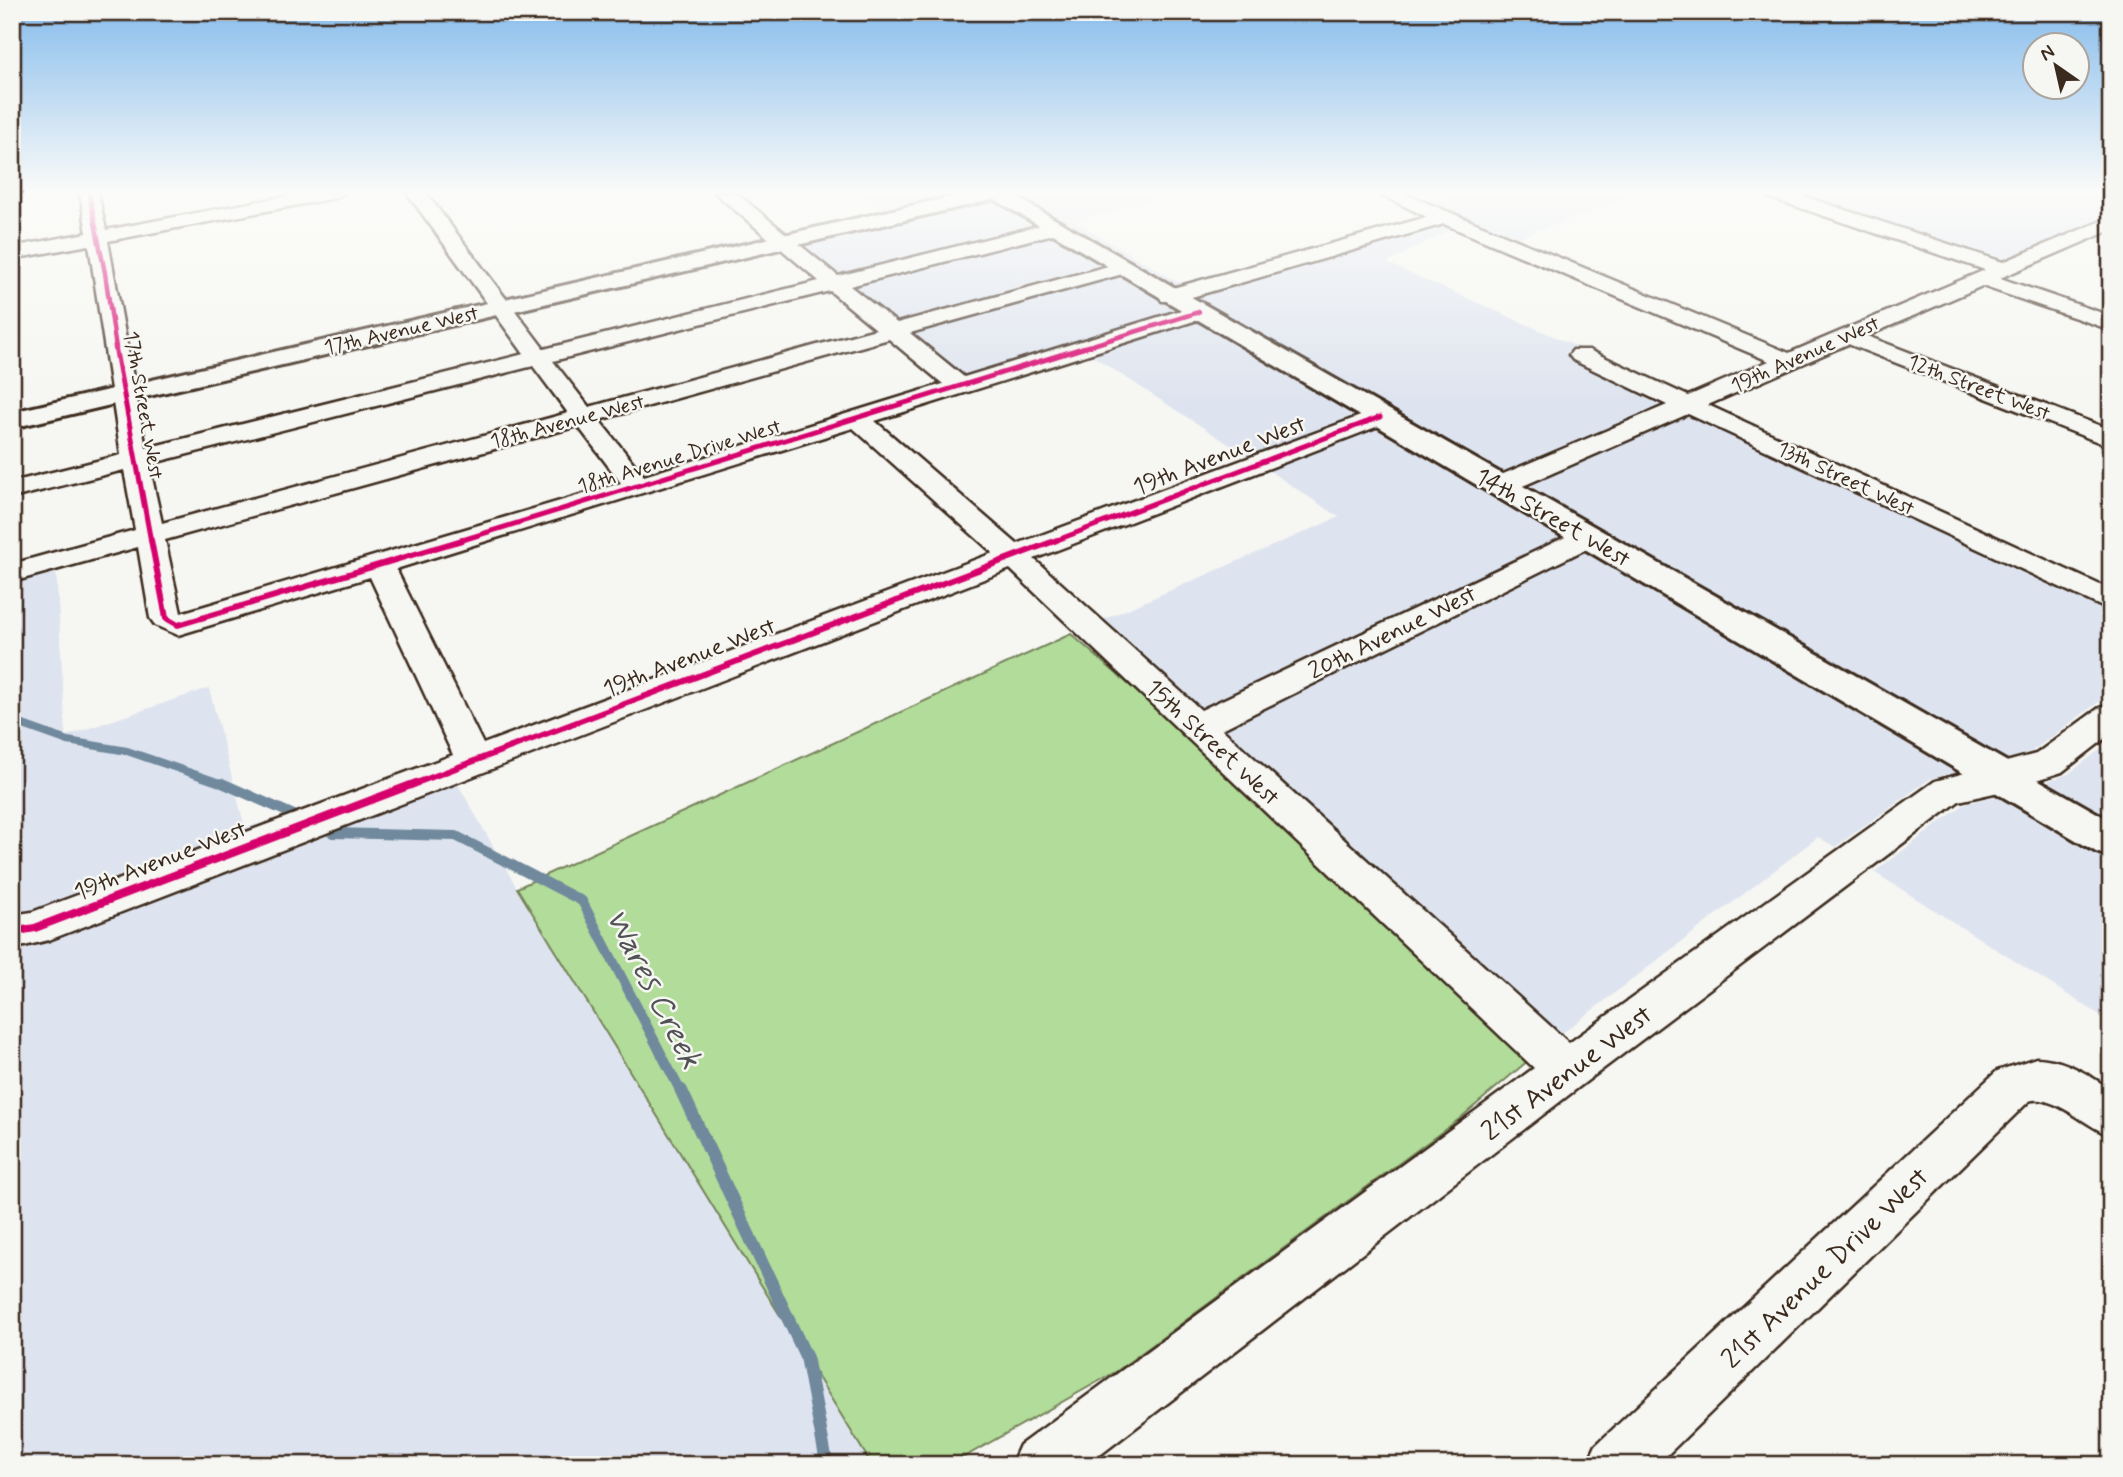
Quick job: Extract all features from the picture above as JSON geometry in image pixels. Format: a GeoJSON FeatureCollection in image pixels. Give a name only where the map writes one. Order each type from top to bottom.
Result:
{"type":"FeatureCollection","features":[{"type":"Feature","properties":{"kind":"main road","name":"17th Avenue West"},"geometry":{"type":"LineString","coordinates":[[12,420],[699,262]]}},
{"type":"Feature","properties":{"kind":"main road","name":"14th Street West"},"geometry":{"type":"LineString","coordinates":[[1113,262],[2111,841]]}},
{"type":"Feature","properties":{"kind":"street","name":"17th Street West"},"geometry":{"type":"LineString","coordinates":[[103,262],[122,394],[169,622]]}},
{"type":"Feature","properties":{"kind":"street"},"geometry":{"type":"LineString","coordinates":[[466,262],[638,487]]}},
{"type":"Feature","properties":{"kind":"street"},"geometry":{"type":"LineString","coordinates":[[807,262],[960,386]]}},
{"type":"Feature","properties":{"kind":"street"},"geometry":{"type":"LineString","coordinates":[[12,490],[922,262]]}},
{"type":"Feature","properties":{"kind":"street"},"geometry":{"type":"LineString","coordinates":[[1170,296],[1290,262]]}},
{"type":"Feature","properties":{"kind":"street"},"geometry":{"type":"LineString","coordinates":[[1550,262],[1788,361]]}},
{"type":"Feature","properties":{"kind":"street"},"geometry":{"type":"LineString","coordinates":[[1982,262],[2004,269]]}},
{"type":"Feature","properties":{"kind":"street","name":"19th Avenue West"},"geometry":{"type":"LineString","coordinates":[[1499,486],[2021,262]]}},
{"type":"Feature","properties":{"kind":"street","name":"18th Avenue West"},"geometry":{"type":"LineString","coordinates":[[12,573],[1123,268]]}},
{"type":"Feature","properties":{"kind":"street"},"geometry":{"type":"LineString","coordinates":[[1982,279],[2111,323]]}},
{"type":"Feature","properties":{"kind":"street","name":"18th Avenue Drive West"},"geometry":{"type":"LineString","coordinates":[[169,622],[178,625],[197,621],[380,566],[1199,312]]}},
{"type":"Feature","properties":{"kind":"street","name":"12th Street West"},"geometry":{"type":"LineString","coordinates":[[1847,335],[2111,439]]}},
{"type":"Feature","properties":{"kind":"street","name":"13th Street West"},"geometry":{"type":"LineString","coordinates":[[1581,355],[2111,602]]}},
{"type":"Feature","properties":{"kind":"street","name":"19th Avenue West"},"geometry":{"type":"LineString","coordinates":[[12,932],[35,928],[1380,416]]}},
{"type":"Feature","properties":{"kind":"street","name":"15th Street West"},"geometry":{"type":"LineString","coordinates":[[857,418],[1012,555],[1567,1070]]}},
{"type":"Feature","properties":{"kind":"street","name":"20th Avenue West"},"geometry":{"type":"LineString","coordinates":[[1196,727],[1588,537]]}},
{"type":"Feature","properties":{"kind":"street"},"geometry":{"type":"LineString","coordinates":[[380,566],[473,760]]}},
{"type":"Feature","properties":{"kind":"street","name":"21st Avenue West"},"geometry":{"type":"LineString","coordinates":[[1040,1465],[1567,1070],[1948,790],[2003,778],[2049,763],[2111,716]]}},
{"type":"Feature","properties":{"kind":"street","name":"21st Avenue Drive West"},"geometry":{"type":"LineString","coordinates":[[1616,1465],[2013,1086],[2036,1077],[2055,1079],[2111,1115]]}},
{"type":"Feature","properties":{"kind":"shaded area"},"geometry":{"type":"Polygon","coordinates":[[[819,262],[905,262],[838,279],[819,262]]]}},
{"type":"Feature","properties":{"kind":"shaded area"},"geometry":{"type":"Polygon","coordinates":[[[942,262],[1100,262],[1109,267],[895,326],[847,287],[942,262]]]}},
{"type":"Feature","properties":{"kind":"shaded area"},"geometry":{"type":"Polygon","coordinates":[[[1122,262],[1144,262],[1180,283],[1257,262],[1271,262],[1171,290],[1122,262]]]}},
{"type":"Feature","properties":{"kind":"shaded area"},"geometry":{"type":"Polygon","coordinates":[[[1309,262],[1389,262],[1387,263],[1689,396],[1686,397],[1579,348],[1566,352],[1671,403],[1497,476],[1185,297],[1309,262]]]}},
{"type":"Feature","properties":{"kind":"shaded area"},"geometry":{"type":"Polygon","coordinates":[[[1121,274],[1184,311],[963,379],[906,334],[1121,274]]]}},
{"type":"Feature","properties":{"kind":"shaded area"},"geometry":{"type":"Polygon","coordinates":[[[1198,319],[1362,414],[1247,456],[1088,353],[1198,319]]]}},
{"type":"Feature","properties":{"kind":"shaded area"},"geometry":{"type":"Polygon","coordinates":[[[1693,414],[2111,610],[2111,693],[2031,752],[1996,763],[1519,489],[1693,414]]]}},
{"type":"Feature","properties":{"kind":"shaded area"},"geometry":{"type":"Polygon","coordinates":[[[1380,425],[1567,534],[1198,711],[1100,621],[1339,517],[1265,468],[1380,425]]]}},
{"type":"Feature","properties":{"kind":"shaded area"},"geometry":{"type":"Polygon","coordinates":[[[1592,548],[1969,770],[1930,779],[1835,847],[1818,837],[1556,1038],[1219,731],[1592,548]]]}},
{"type":"Feature","properties":{"kind":"shaded area"},"geometry":{"type":"Polygon","coordinates":[[[56,568],[66,736],[209,688],[245,828],[327,803],[38,913],[12,917],[12,581],[56,568]]]}},
{"type":"Feature","properties":{"kind":"shaded area"},"geometry":{"type":"Polygon","coordinates":[[[2111,741],[2111,828],[2036,785],[2068,774],[2111,741]]]}},
{"type":"Feature","properties":{"kind":"shaded area"},"geometry":{"type":"Polygon","coordinates":[[[455,779],[517,888],[872,1465],[12,1465],[12,946],[455,779]]]}},
{"type":"Feature","properties":{"kind":"shaded area"},"geometry":{"type":"Polygon","coordinates":[[[2009,793],[2111,853],[2111,1022],[1874,872],[1966,803],[2009,793]]]}},
{"type":"Feature","properties":{"kind":"green space"},"geometry":{"type":"Polygon","coordinates":[[[1071,634],[1175,725],[1530,1059],[1458,1120],[1117,1371],[950,1465],[872,1465],[517,888],[1071,634]]]}},
{"type":"Feature","properties":{"kind":"waterway","name":"Wares Creek"},"geometry":{"type":"LineString","coordinates":[[12,721],[68,741],[127,751],[226,785]]}},
{"type":"Feature","properties":{"kind":"waterway","name":"Wares Creek"},"geometry":{"type":"LineString","coordinates":[[222,783],[303,819]]}},
{"type":"Feature","properties":{"kind":"waterway","name":"Wares Creek"},"geometry":{"type":"LineString","coordinates":[[319,826],[333,833],[456,836],[582,901],[681,1092]]}},
{"type":"Feature","properties":{"kind":"waterway","name":"Wares Creek"},"geometry":{"type":"LineString","coordinates":[[681,1090],[807,1359],[827,1465]]}},
{"type":"Feature","properties":{"kind":"cycle path"},"geometry":{"type":"LineString","coordinates":[[103,262],[122,394],[166,618],[178,625],[638,487],[1199,312]]}},
{"type":"Feature","properties":{"kind":"cycle path"},"geometry":{"type":"LineString","coordinates":[[12,932],[35,928],[1380,417]]}}]}
